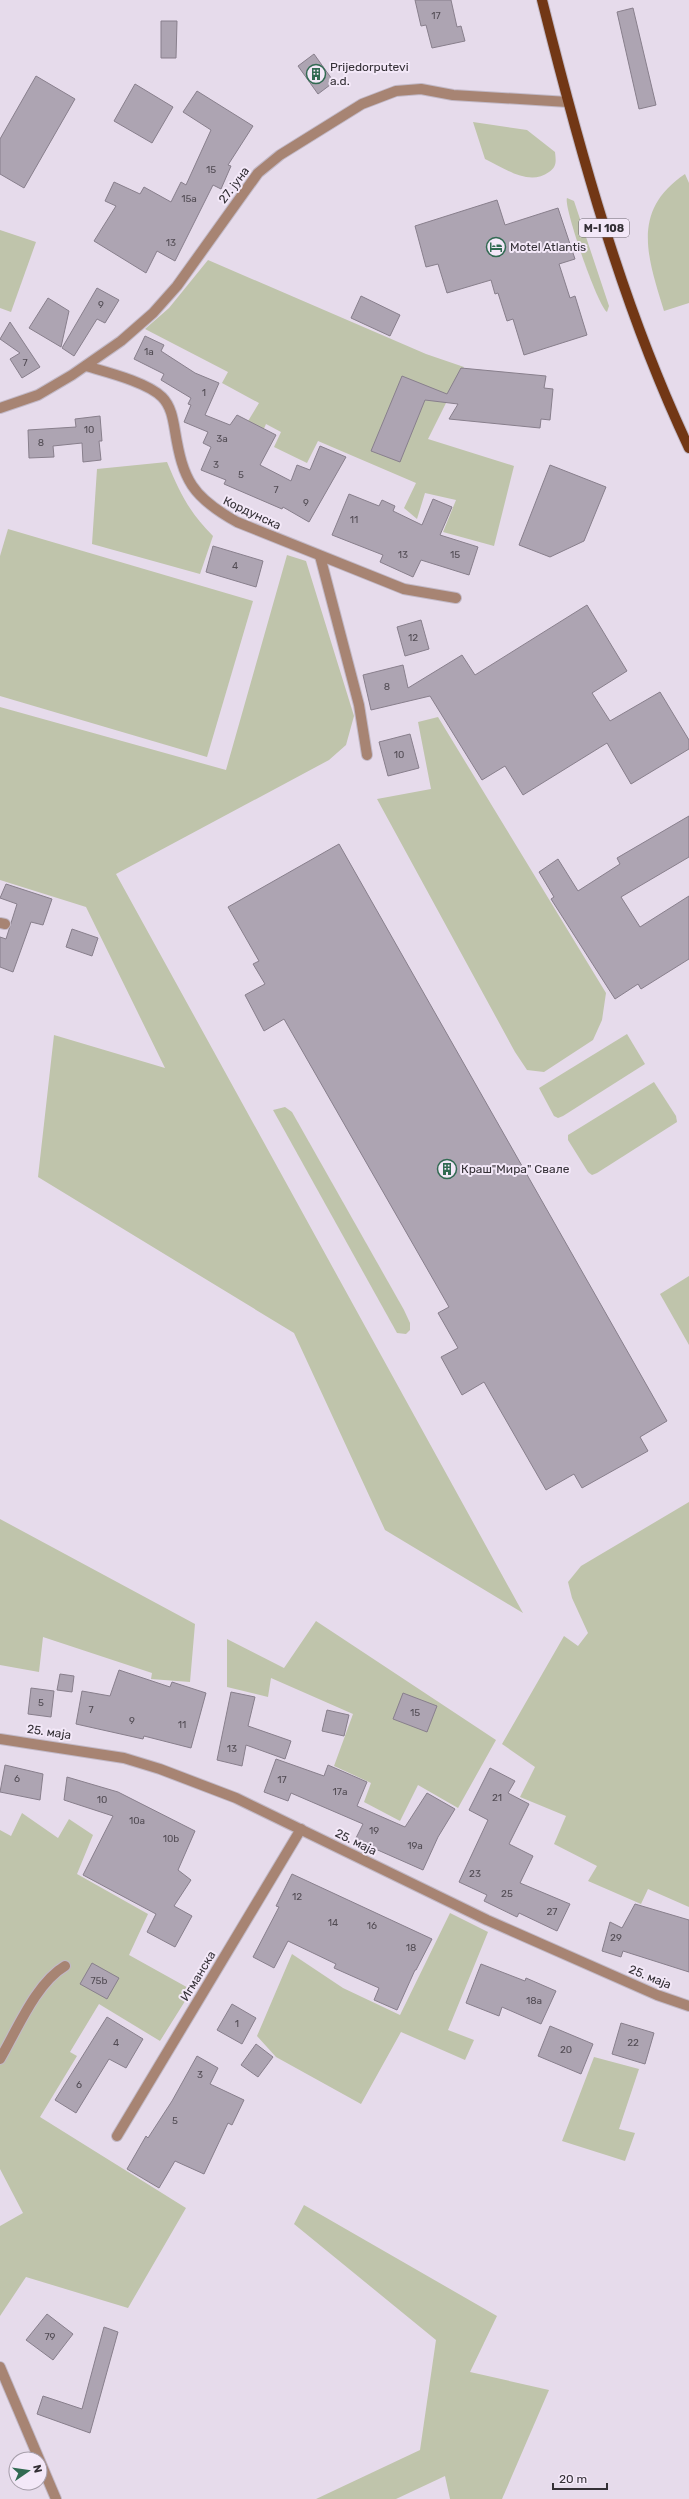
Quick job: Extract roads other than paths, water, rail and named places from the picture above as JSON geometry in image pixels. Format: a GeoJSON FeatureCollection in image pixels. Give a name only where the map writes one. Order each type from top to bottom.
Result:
{"type":"FeatureCollection","features":[{"type":"Feature","properties":{"kind":"main road","name":"M-I 108"},"geometry":{"type":"LineString","coordinates":[[542,0],[568,102],[621,282],[689,448]]}},
{"type":"Feature","properties":{"kind":"street","name":"27. јуна"},"geometry":{"type":"LineString","coordinates":[[0,408],[38,395],[86,366],[121,341],[153,313],[177,286],[258,173],[280,155],[362,104],[396,91],[421,89],[453,95],[568,102]]}},
{"type":"Feature","properties":{"kind":"street","name":"Кордунска"},"geometry":{"type":"LineString","coordinates":[[86,366],[131,380],[162,396],[171,411],[183,471],[194,490],[211,508],[237,522],[404,590],[456,598]]}},
{"type":"Feature","properties":{"kind":"street"},"geometry":{"type":"LineString","coordinates":[[320,556],[359,706],[367,755]]}},
{"type":"Feature","properties":{"kind":"street","name":"25. маја"},"geometry":{"type":"LineString","coordinates":[[0,1739],[76,1749],[124,1758],[153,1767],[236,1798],[488,1920],[657,1995],[689,2006]]}},
{"type":"Feature","properties":{"kind":"street","name":"Игманска"},"geometry":{"type":"LineString","coordinates":[[117,2136],[301,1829]]}},
{"type":"Feature","properties":{"kind":"street"},"geometry":{"type":"LineString","coordinates":[[0,2060],[52,1973],[65,1966]]}},
{"type":"Feature","properties":{"kind":"street"},"geometry":{"type":"LineString","coordinates":[[0,2367],[56,2499]]}},
{"type":"Feature","properties":{"kind":"place","name":"Prijedorputevi a.d."},"geometry":{"type":"Point","coordinates":[316,74]}},
{"type":"Feature","properties":{"kind":"place","name":"Motel Atlantis"},"geometry":{"type":"Point","coordinates":[496,247]}},
{"type":"Feature","properties":{"kind":"place","name":"Краш\"Мира\" Свале"},"geometry":{"type":"Point","coordinates":[447,1169]}}]}
